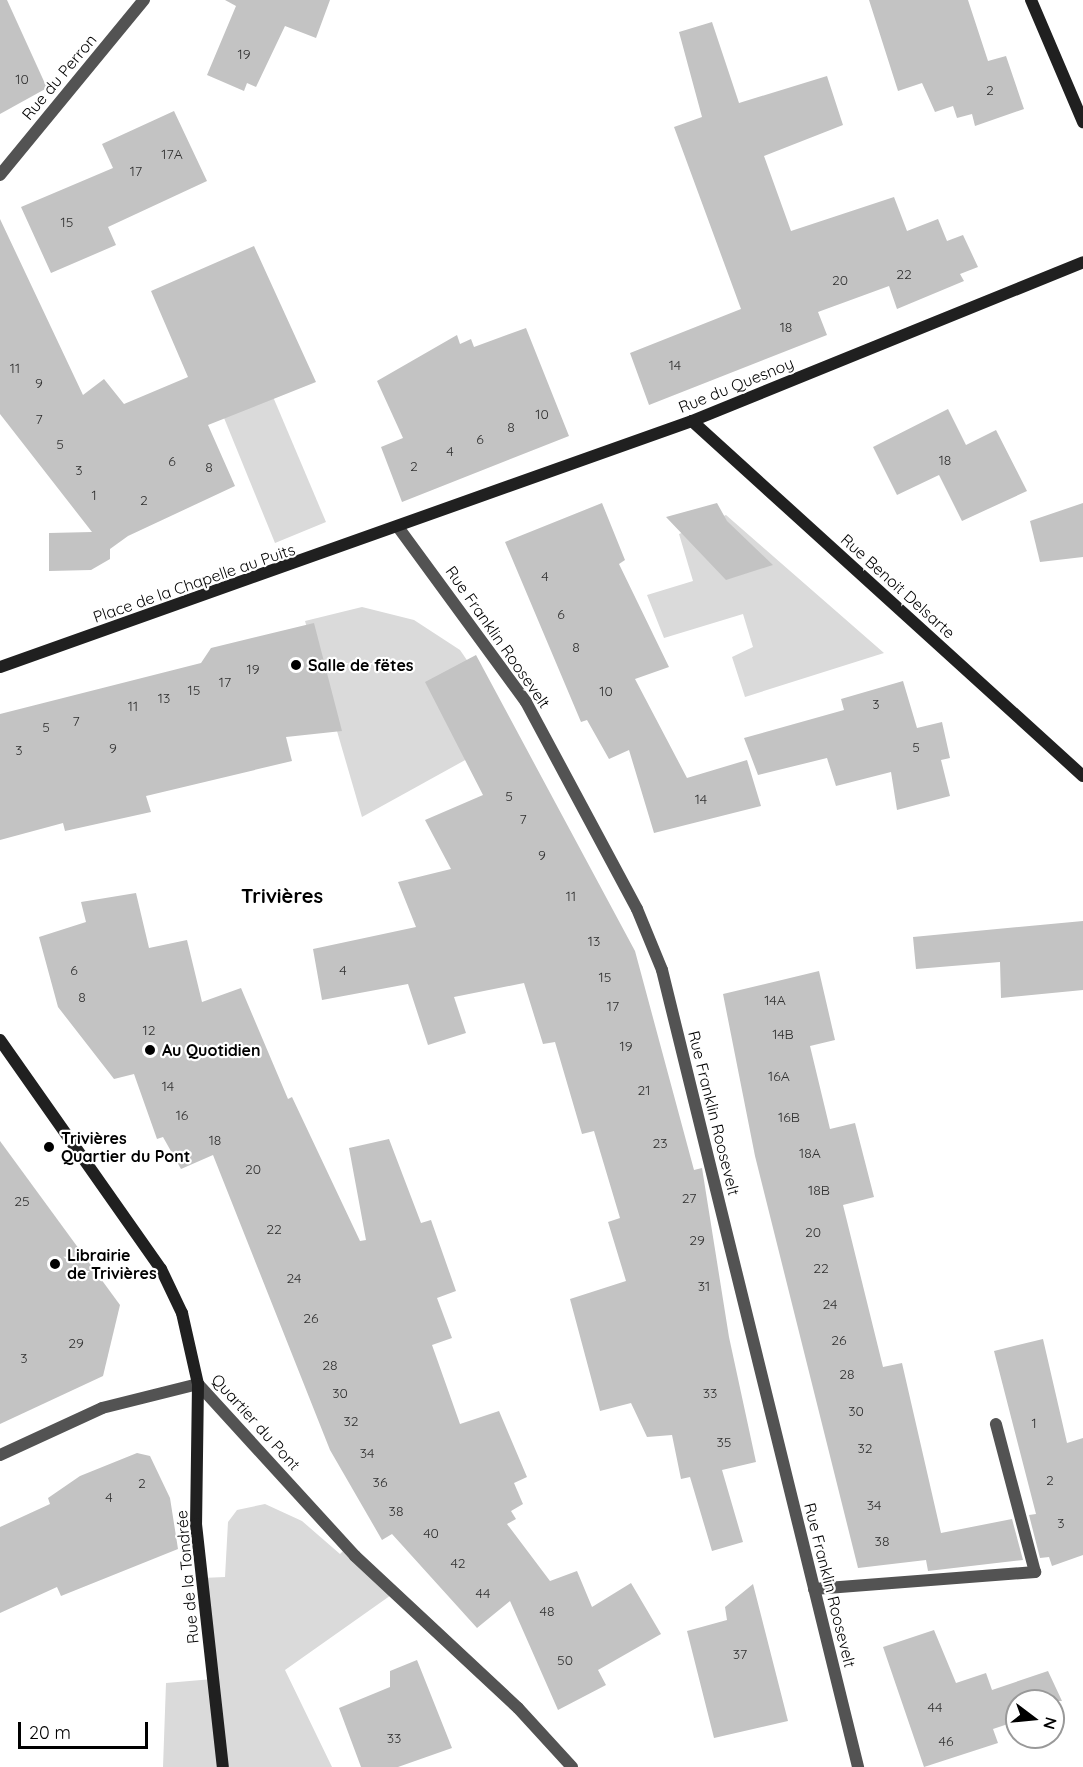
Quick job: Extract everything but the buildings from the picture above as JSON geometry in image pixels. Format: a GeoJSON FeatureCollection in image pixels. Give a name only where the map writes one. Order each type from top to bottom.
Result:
{"type":"FeatureCollection","features":[{"type":"Feature","properties":{"kind":"street","name":"Rue du Perron"},"geometry":{"type":"LineString","coordinates":[[0,175],[144,0]]}},
{"type":"Feature","properties":{"kind":"street"},"geometry":{"type":"LineString","coordinates":[[1031,0],[1083,122]]}},
{"type":"Feature","properties":{"kind":"street","name":"Rue du Quesnoy"},"geometry":{"type":"LineString","coordinates":[[398,527],[692,421],[1083,262]]}},
{"type":"Feature","properties":{"kind":"street","name":"Rue Benoit Delsarte"},"geometry":{"type":"LineString","coordinates":[[692,421],[1083,776]]}},
{"type":"Feature","properties":{"kind":"street","name":"Place de la Chapelle au Puits"},"geometry":{"type":"LineString","coordinates":[[0,667],[398,527]]}},
{"type":"Feature","properties":{"kind":"street","name":"Rue Franklin Roosevelt"},"geometry":{"type":"LineString","coordinates":[[398,527],[526,702],[637,909],[662,970],[858,1767]]}},
{"type":"Feature","properties":{"kind":"street","name":"Quartier du Pont"},"geometry":{"type":"LineString","coordinates":[[0,1040],[161,1269],[182,1313],[198,1384],[355,1556],[518,1708],[572,1767]]}},
{"type":"Feature","properties":{"kind":"street"},"geometry":{"type":"LineString","coordinates":[[0,1455],[102,1408],[198,1384]]}},
{"type":"Feature","properties":{"kind":"street","name":"Rue de la Tondrée"},"geometry":{"type":"LineString","coordinates":[[198,1384],[196,1524],[223,1767]]}},
{"type":"Feature","properties":{"kind":"street"},"geometry":{"type":"LineString","coordinates":[[814,1589],[1035,1572],[996,1424]]}},
{"type":"Feature","properties":{"kind":"shaded area"},"geometry":{"type":"Polygon","coordinates":[[[271,392],[326,522],[275,543],[222,413],[271,392]]]}},
{"type":"Feature","properties":{"kind":"shaded area"},"geometry":{"type":"Polygon","coordinates":[[[726,515],[884,653],[745,697],[732,657],[753,647],[743,614],[664,638],[647,595],[693,581],[679,534],[726,515]]]}},
{"type":"Feature","properties":{"kind":"shaded area"},"geometry":{"type":"Polygon","coordinates":[[[362,607],[414,620],[460,650],[516,732],[362,817],[305,621],[362,607]]]}},
{"type":"Feature","properties":{"kind":"shaded area"},"geometry":{"type":"Polygon","coordinates":[[[265,1504],[302,1521],[340,1554],[347,1547],[394,1593],[285,1670],[332,1767],[163,1767],[166,1683],[213,1679],[202,1578],[225,1577],[228,1522],[237,1510],[265,1504]]]}},
{"type":"Feature","properties":{"kind":"place","name":"Salle de fëtes"},"geometry":{"type":"Point","coordinates":[296,665]}},
{"type":"Feature","properties":{"kind":"place","name":"Au Quotidien"},"geometry":{"type":"Point","coordinates":[150,1050]}},
{"type":"Feature","properties":{"kind":"place","name":"Trivières Quartier du Pont"},"geometry":{"type":"Point","coordinates":[49,1147]}},
{"type":"Feature","properties":{"kind":"place","name":"Librairie de Trivières"},"geometry":{"type":"Point","coordinates":[55,1264]}},
{"type":"Feature","properties":{"kind":"district","name":"Trivières"},"geometry":{"type":"Point","coordinates":[282,895]}}]}
